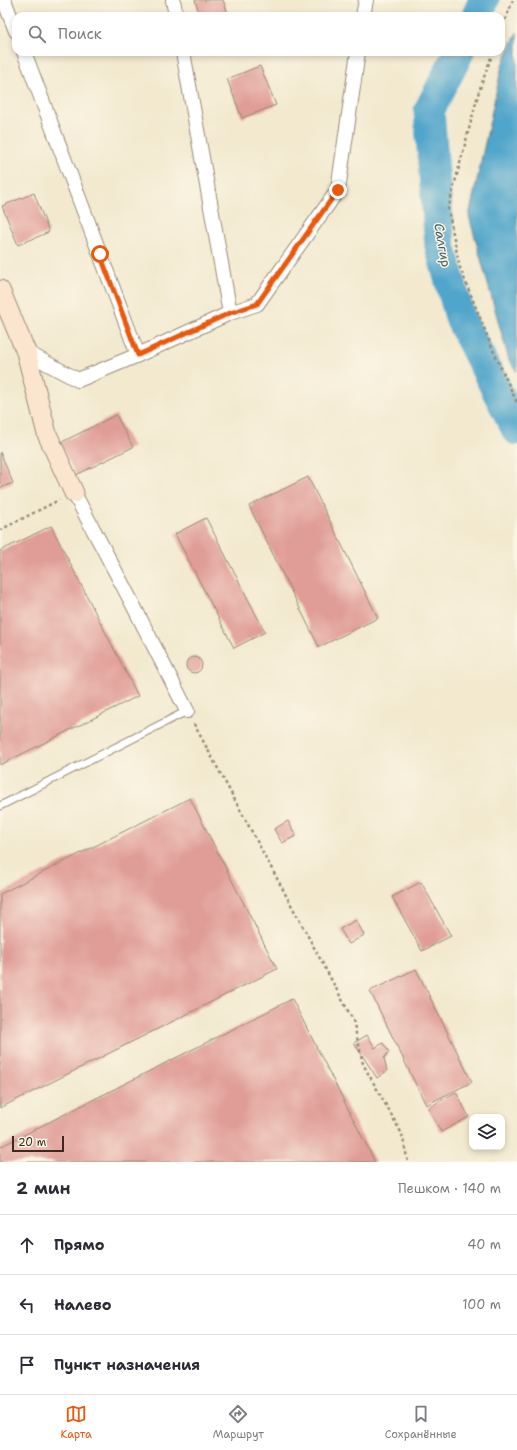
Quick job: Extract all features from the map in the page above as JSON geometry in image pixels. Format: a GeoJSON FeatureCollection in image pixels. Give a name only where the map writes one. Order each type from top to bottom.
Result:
{"type":"FeatureCollection","features":[{"type":"Feature","properties":{"kind":"street"},"geometry":{"type":"LineString","coordinates":[[4,0],[12,21]]}},
{"type":"Feature","properties":{"kind":"street"},"geometry":{"type":"LineString","coordinates":[[174,0],[176,12]]}},
{"type":"Feature","properties":{"kind":"street"},"geometry":{"type":"LineString","coordinates":[[364,12],[366,0]]}},
{"type":"Feature","properties":{"kind":"street"},"geometry":{"type":"LineString","coordinates":[[26,56],[138,355]]}},
{"type":"Feature","properties":{"kind":"street"},"geometry":{"type":"LineString","coordinates":[[184,56],[230,313]]}},
{"type":"Feature","properties":{"kind":"street"},"geometry":{"type":"LineString","coordinates":[[26,352],[78,380],[138,355],[230,313],[257,304],[338,190],[357,56]]}},
{"type":"Feature","properties":{"kind":"street"},"geometry":{"type":"LineString","coordinates":[[0,290],[26,352],[47,434],[74,493],[132,601],[187,711]]}},
{"type":"Feature","properties":{"kind":"lane"},"geometry":{"type":"LineString","coordinates":[[0,806],[187,711]]}},
{"type":"Feature","properties":{"kind":"path"},"geometry":{"type":"LineString","coordinates":[[505,20],[512,0]]}},
{"type":"Feature","properties":{"kind":"path"},"geometry":{"type":"LineString","coordinates":[[492,56],[479,91],[448,209],[460,268],[492,348],[517,403]]}},
{"type":"Feature","properties":{"kind":"path"},"geometry":{"type":"LineString","coordinates":[[0,530],[74,493]]}},
{"type":"Feature","properties":{"kind":"path"},"geometry":{"type":"LineString","coordinates":[[187,711],[353,1020],[363,1064],[402,1134],[408,1162]]}},
{"type":"Feature","properties":{"kind":"water"},"geometry":{"type":"Polygon","coordinates":[[[517,32],[517,372],[509,360],[469,216],[502,65],[517,32]]]}},
{"type":"Feature","properties":{"kind":"building"},"geometry":{"type":"Polygon","coordinates":[[[195,0],[223,0],[227,12],[199,12],[195,0]]]}},
{"type":"Feature","properties":{"kind":"building"},"geometry":{"type":"Polygon","coordinates":[[[260,66],[276,105],[242,118],[227,79],[260,66]]]}},
{"type":"Feature","properties":{"kind":"building"},"geometry":{"type":"Polygon","coordinates":[[[34,193],[49,232],[18,245],[2,206],[34,193]]]}},
{"type":"Feature","properties":{"kind":"building"},"geometry":{"type":"Polygon","coordinates":[[[116,415],[133,447],[76,475],[60,443],[116,415]]]}},
{"type":"Feature","properties":{"kind":"building"},"geometry":{"type":"Polygon","coordinates":[[[0,452],[13,483],[0,488],[0,452]]]}},
{"type":"Feature","properties":{"kind":"building"},"geometry":{"type":"Polygon","coordinates":[[[308,477],[378,618],[319,647],[249,506],[308,477]]]}},
{"type":"Feature","properties":{"kind":"building"},"geometry":{"type":"Polygon","coordinates":[[[206,518],[265,632],[234,648],[175,534],[206,518]]]}},
{"type":"Feature","properties":{"kind":"building"},"geometry":{"type":"Polygon","coordinates":[[[51,526],[138,696],[0,765],[0,551],[51,526]]]}},
{"type":"Feature","properties":{"kind":"building"},"geometry":{"type":"Polygon","coordinates":[[[191,657],[197,657],[202,662],[200,671],[197,673],[191,673],[186,668],[186,662],[191,657]]]}},
{"type":"Feature","properties":{"kind":"building"},"geometry":{"type":"Polygon","coordinates":[[[190,798],[277,969],[0,1108],[0,894],[190,798]]]}},
{"type":"Feature","properties":{"kind":"building"},"geometry":{"type":"Polygon","coordinates":[[[288,821],[296,836],[282,843],[274,829],[288,821]]]}},
{"type":"Feature","properties":{"kind":"building"},"geometry":{"type":"Polygon","coordinates":[[[421,882],[451,936],[422,951],[392,897],[421,882]]]}},
{"type":"Feature","properties":{"kind":"building"},"geometry":{"type":"Polygon","coordinates":[[[356,920],[364,935],[349,944],[340,929],[356,920]]]}},
{"type":"Feature","properties":{"kind":"building"},"geometry":{"type":"Polygon","coordinates":[[[416,969],[472,1082],[426,1105],[370,991],[416,969]]]}},
{"type":"Feature","properties":{"kind":"building"},"geometry":{"type":"Polygon","coordinates":[[[292,999],[375,1162],[0,1162],[0,1147],[292,999]]]}},
{"type":"Feature","properties":{"kind":"building"},"geometry":{"type":"Polygon","coordinates":[[[367,1035],[375,1048],[383,1043],[389,1052],[384,1058],[387,1071],[377,1078],[354,1043],[367,1035]]]}},
{"type":"Feature","properties":{"kind":"building"},"geometry":{"type":"Polygon","coordinates":[[[456,1092],[469,1117],[441,1132],[428,1108],[456,1092]]]}},
{"type":"Feature","properties":{"kind":"waterway","name":"Салгир"},"geometry":{"type":"LineString","coordinates":[[479,12],[484,0]]}},
{"type":"Feature","properties":{"kind":"waterway","name":"Салгир"},"geometry":{"type":"LineString","coordinates":[[457,56],[429,111],[440,246],[461,320],[517,430]]}},
{"type":"Feature","properties":{"kind":"route"},"geometry":{"type":"LineString","coordinates":[[100,254],[138,355],[230,313],[257,304],[338,190]]}}]}
